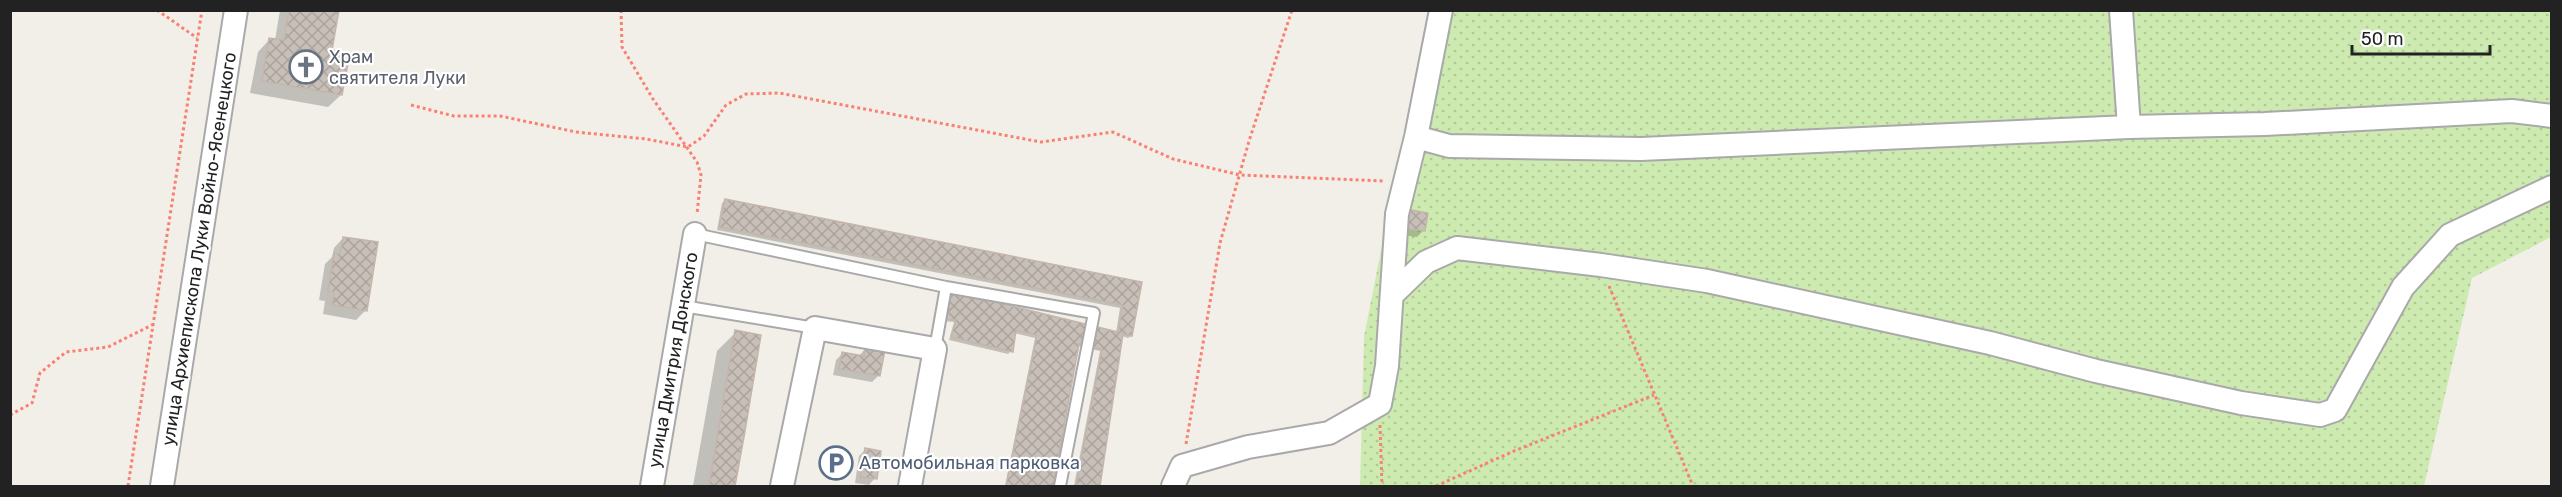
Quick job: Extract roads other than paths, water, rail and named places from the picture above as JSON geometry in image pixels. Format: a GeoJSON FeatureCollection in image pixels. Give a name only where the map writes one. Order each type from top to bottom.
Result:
{"type":"FeatureCollection","features":[{"type":"Feature","properties":{"kind":"street","name":"улица Архиепископа Луки Войно-Ясенецкого"},"geometry":{"type":"LineString","coordinates":[[162,486],[236,10]]}},
{"type":"Feature","properties":{"kind":"street"},"geometry":{"type":"LineString","coordinates":[[1178,476],[1248,447],[1329,433],[1380,404],[1387,366],[1397,214],[1416,138],[1441,10]]}},
{"type":"Feature","properties":{"kind":"street"},"geometry":{"type":"LineString","coordinates":[[2121,10],[2129,127]]}},
{"type":"Feature","properties":{"kind":"street"},"geometry":{"type":"LineString","coordinates":[[1416,138],[1449,146],[1641,149],[2129,127],[2265,124],[2512,111],[2552,116]]}},
{"type":"Feature","properties":{"kind":"street"},"geometry":{"type":"LineString","coordinates":[[1393,294],[1426,262],[1457,248],[1601,265],[1707,281],[1968,338],[2096,371],[2241,403],[2320,415],[2335,410],[2403,287],[2450,235],[2552,188]]}},
{"type":"Feature","properties":{"kind":"street","name":"улица Дмитрия Донского"},"geometry":{"type":"LineString","coordinates":[[652,486],[695,234]]}},
{"type":"Feature","properties":{"kind":"street"},"geometry":{"type":"LineString","coordinates":[[782,486],[815,328],[934,349],[910,486]]}},
{"type":"Feature","properties":{"kind":"lane"},"geometry":{"type":"LineString","coordinates":[[695,234],[946,287],[1094,313],[1060,486]]}},
{"type":"Feature","properties":{"kind":"lane"},"geometry":{"type":"LineString","coordinates":[[934,349],[946,287]]}},
{"type":"Feature","properties":{"kind":"lane"},"geometry":{"type":"LineString","coordinates":[[683,306],[815,328]]}},
{"type":"Feature","properties":{"kind":"place","name":"Храм святителя Луки"},"geometry":{"type":"Point","coordinates":[306,67]}},
{"type":"Feature","properties":{"kind":"place","name":"Автомобильная парковка"},"geometry":{"type":"Point","coordinates":[836,463]}}]}
